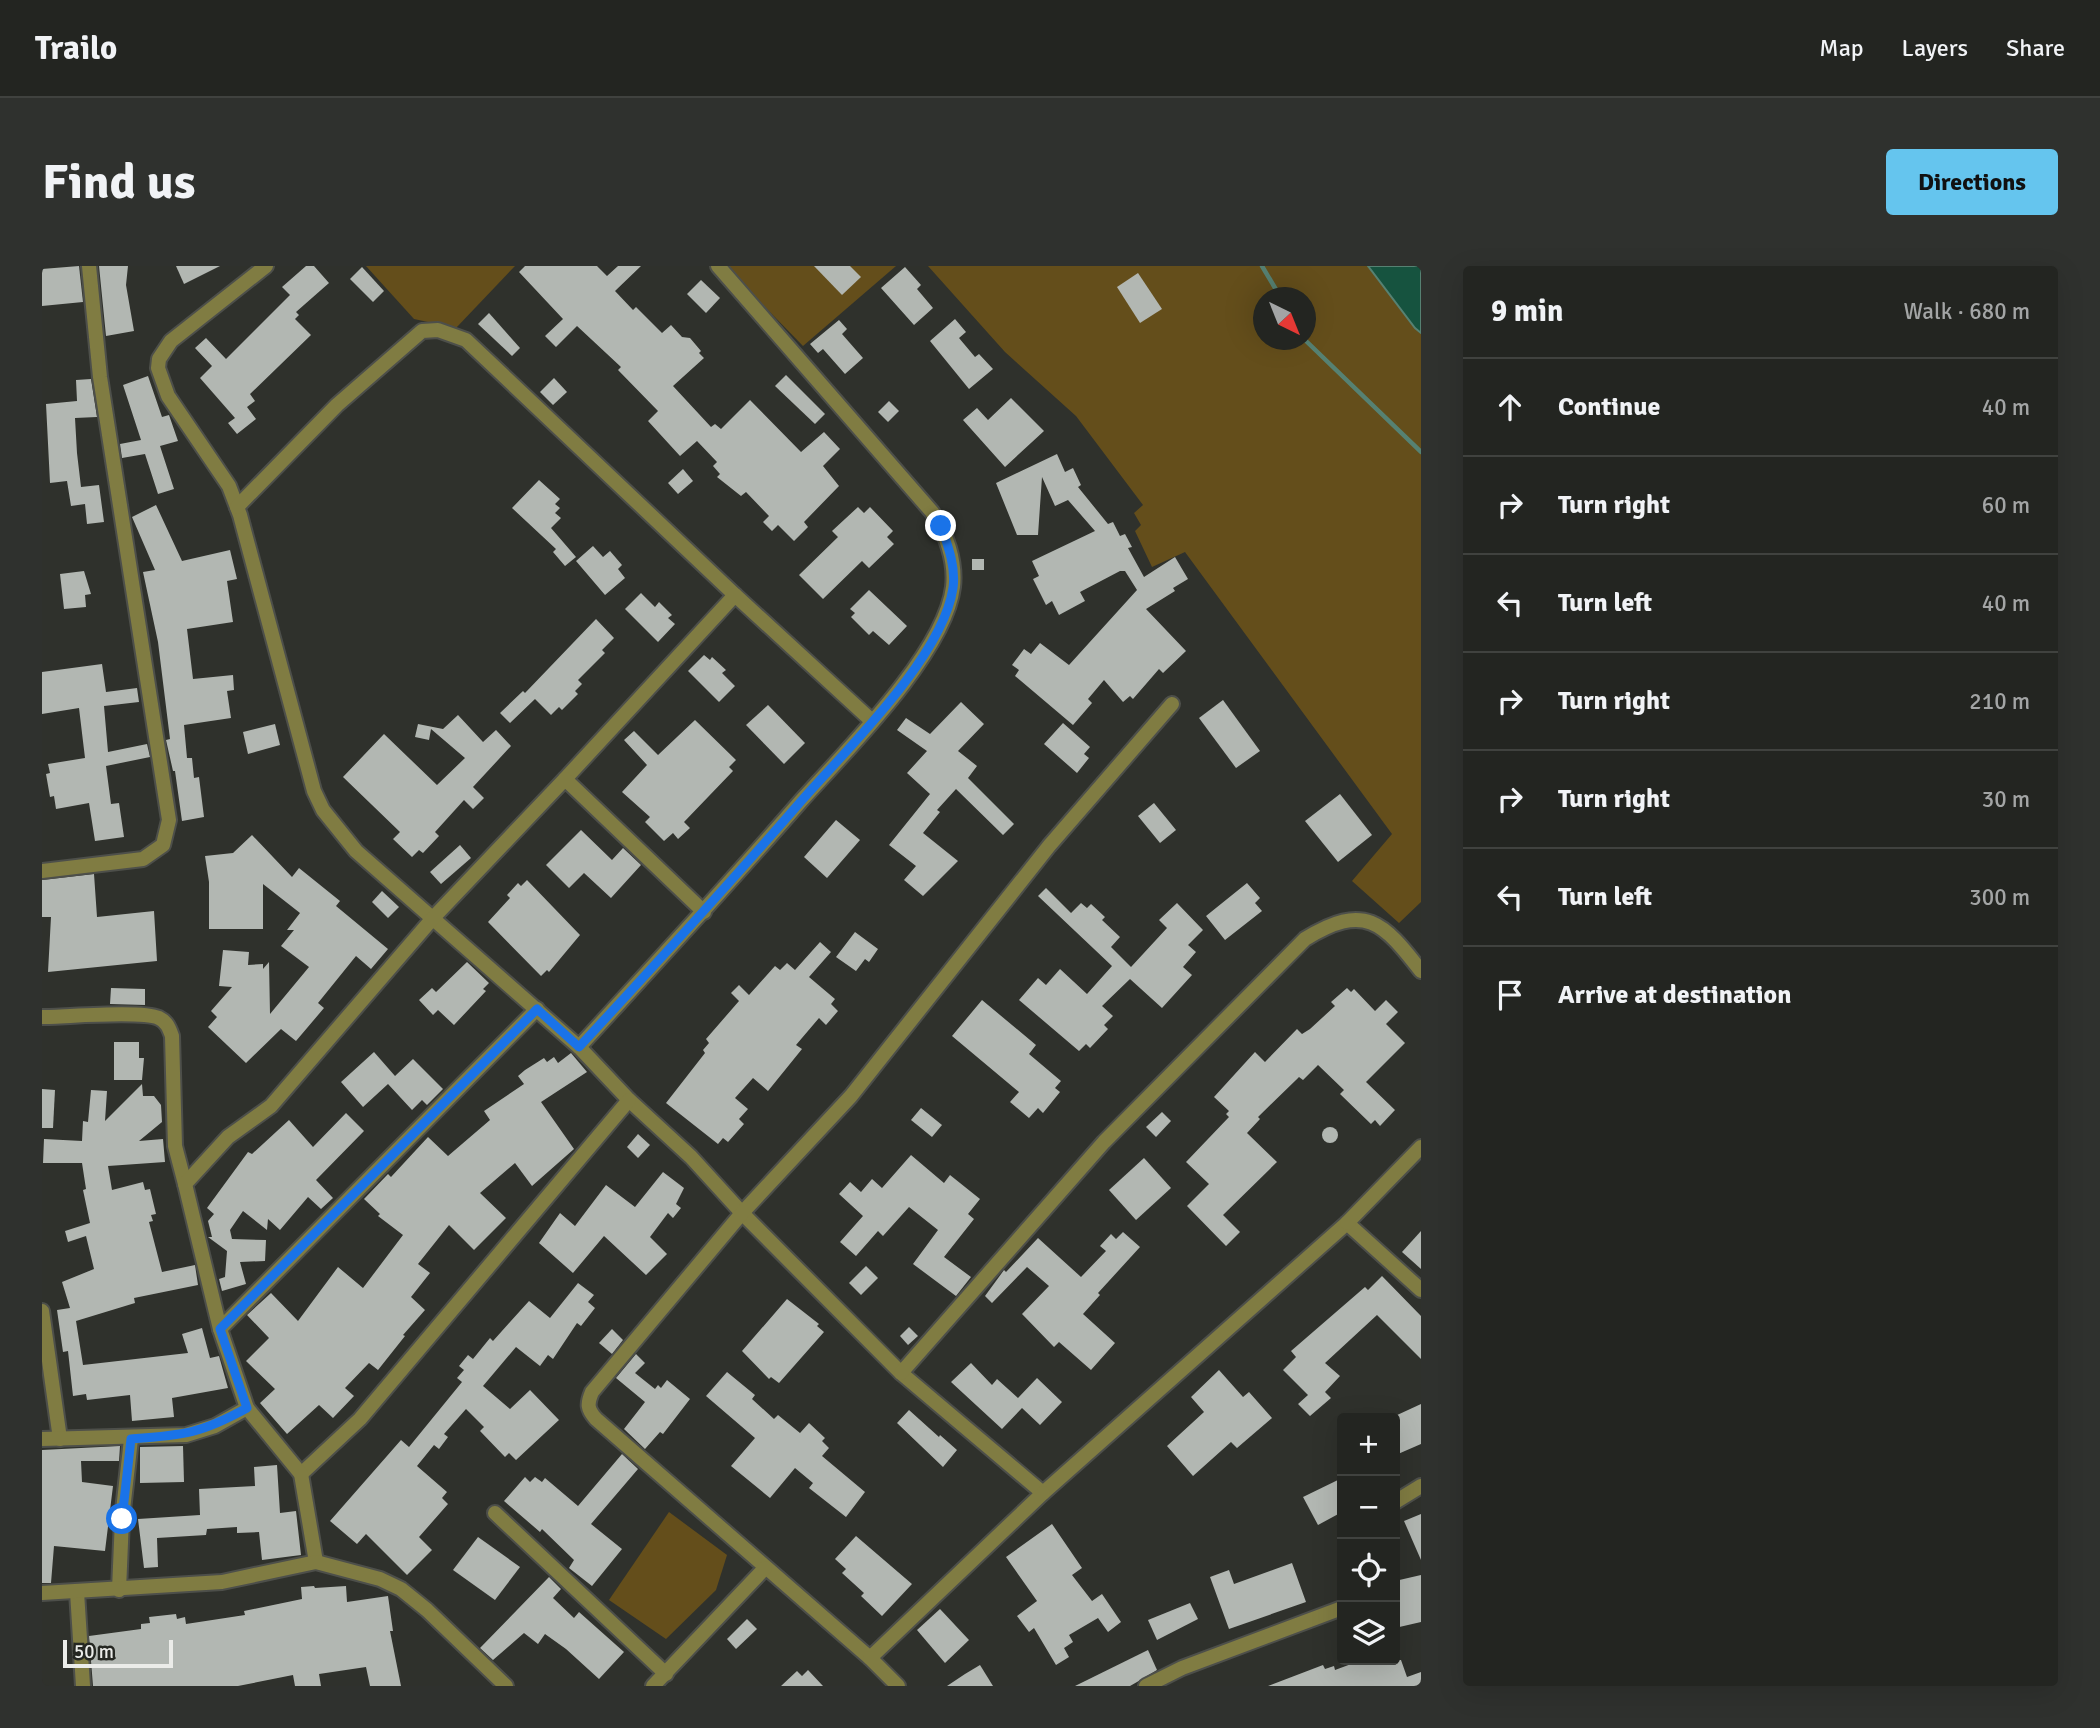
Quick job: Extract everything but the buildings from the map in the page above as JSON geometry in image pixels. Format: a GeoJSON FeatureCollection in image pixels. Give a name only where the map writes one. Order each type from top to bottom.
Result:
{"type":"FeatureCollection","features":[{"type":"Feature","properties":{"kind":"street"},"geometry":{"type":"LineString","coordinates":[[42,872],[143,859],[163,845],[169,820],[100,377],[89,266]]}},
{"type":"Feature","properties":{"kind":"street"},"geometry":{"type":"LineString","coordinates":[[266,266],[171,341],[159,359],[158,368],[168,396],[229,486],[237,507],[314,791],[323,810],[356,851],[579,1047],[629,1100],[691,1157],[742,1213],[901,1373],[1043,1493]]}},
{"type":"Feature","properties":{"kind":"street"},"geometry":{"type":"LineString","coordinates":[[579,1047],[704,912],[872,721],[926,652],[944,616],[953,589],[950,550],[941,526],[907,481],[718,266]]}},
{"type":"Feature","properties":{"kind":"street"},"geometry":{"type":"LineString","coordinates":[[237,507],[337,405],[422,331],[438,330],[466,340],[872,721]]}},
{"type":"Feature","properties":{"kind":"street"},"geometry":{"type":"LineString","coordinates":[[186,1184],[228,1137],[271,1106],[433,918],[735,595]]}},
{"type":"Feature","properties":{"kind":"street"},"geometry":{"type":"LineString","coordinates":[[898,1686],[870,1658],[596,1419],[588,1407],[592,1392],[742,1213],[851,1096],[1049,846],[1172,704]]}},
{"type":"Feature","properties":{"kind":"street"},"geometry":{"type":"LineString","coordinates":[[565,779],[704,912]]}},
{"type":"Feature","properties":{"kind":"street"},"geometry":{"type":"LineString","coordinates":[[901,1373],[1104,1142],[1305,939],[1325,927],[1345,920],[1373,922],[1392,934],[1421,971]]}},
{"type":"Feature","properties":{"kind":"street"},"geometry":{"type":"LineString","coordinates":[[220,1329],[537,1009]]}},
{"type":"Feature","properties":{"kind":"street"},"geometry":{"type":"LineString","coordinates":[[42,1017],[145,1016],[163,1019],[169,1026],[172,1035],[175,1146],[220,1329],[247,1408],[301,1474],[316,1562]]}},
{"type":"Feature","properties":{"kind":"street"},"geometry":{"type":"LineString","coordinates":[[301,1474],[360,1419],[629,1100]]}},
{"type":"Feature","properties":{"kind":"street"},"geometry":{"type":"LineString","coordinates":[[870,1658],[1043,1493],[1347,1223],[1421,1147]]}},
{"type":"Feature","properties":{"kind":"street"},"geometry":{"type":"LineString","coordinates":[[1347,1223],[1421,1290]]}},
{"type":"Feature","properties":{"kind":"street"},"geometry":{"type":"LineString","coordinates":[[42,1311],[60,1439]]}},
{"type":"Feature","properties":{"kind":"street"},"geometry":{"type":"LineString","coordinates":[[42,1439],[131,1439],[186,1435],[215,1426],[247,1408]]}},
{"type":"Feature","properties":{"kind":"street"},"geometry":{"type":"LineString","coordinates":[[119,1590],[122,1519],[131,1439]]}},
{"type":"Feature","properties":{"kind":"street"},"geometry":{"type":"LineString","coordinates":[[1400,1500],[1421,1486]]}},
{"type":"Feature","properties":{"kind":"street"},"geometry":{"type":"LineString","coordinates":[[495,1513],[666,1674]]}},
{"type":"Feature","properties":{"kind":"street"},"geometry":{"type":"LineString","coordinates":[[42,1593],[222,1582],[316,1562],[380,1579],[401,1589],[427,1610],[506,1686]]}},
{"type":"Feature","properties":{"kind":"street"},"geometry":{"type":"LineString","coordinates":[[653,1686],[765,1568]]}},
{"type":"Feature","properties":{"kind":"street"},"geometry":{"type":"LineString","coordinates":[[77,1592],[83,1686]]}},
{"type":"Feature","properties":{"kind":"street"},"geometry":{"type":"LineString","coordinates":[[1146,1686],[1182,1668],[1337,1610]]}},
{"type":"Feature","properties":{"kind":"shaded area"},"geometry":{"type":"Polygon","coordinates":[[[366,266],[515,266],[456,328],[414,319],[366,266]]]}},
{"type":"Feature","properties":{"kind":"shaded area"},"geometry":{"type":"Polygon","coordinates":[[[725,266],[896,266],[803,346],[725,266]]]}},
{"type":"Feature","properties":{"kind":"shaded area"},"geometry":{"type":"Polygon","coordinates":[[[928,266],[1368,266],[1421,333],[1421,902],[1399,923],[1352,881],[1392,834],[1185,552],[1152,567],[1135,531],[1141,525],[1134,513],[1143,505],[1076,416],[1005,352],[928,266]]]}},
{"type":"Feature","properties":{"kind":"shaded area"},"geometry":{"type":"Polygon","coordinates":[[[1368,266],[1421,266],[1421,333],[1415,328],[1368,266]]]}},
{"type":"Feature","properties":{"kind":"shaded area"},"geometry":{"type":"Polygon","coordinates":[[[669,1512],[727,1555],[716,1590],[666,1639],[609,1600],[669,1512]]]}},
{"type":"Feature","properties":{"kind":"waterway"},"geometry":{"type":"LineString","coordinates":[[1262,266],[1274,287]]}},
{"type":"Feature","properties":{"kind":"waterway"},"geometry":{"type":"LineString","coordinates":[[1315,350],[1421,452]]}},
{"type":"Feature","properties":{"kind":"route"},"geometry":{"type":"LineString","coordinates":[[122,1519],[131,1439],[186,1435],[215,1426],[247,1408],[220,1329],[537,1009],[579,1047],[704,912],[872,721],[926,652],[944,616],[953,589],[953,570],[950,550],[941,526]]}}]}
